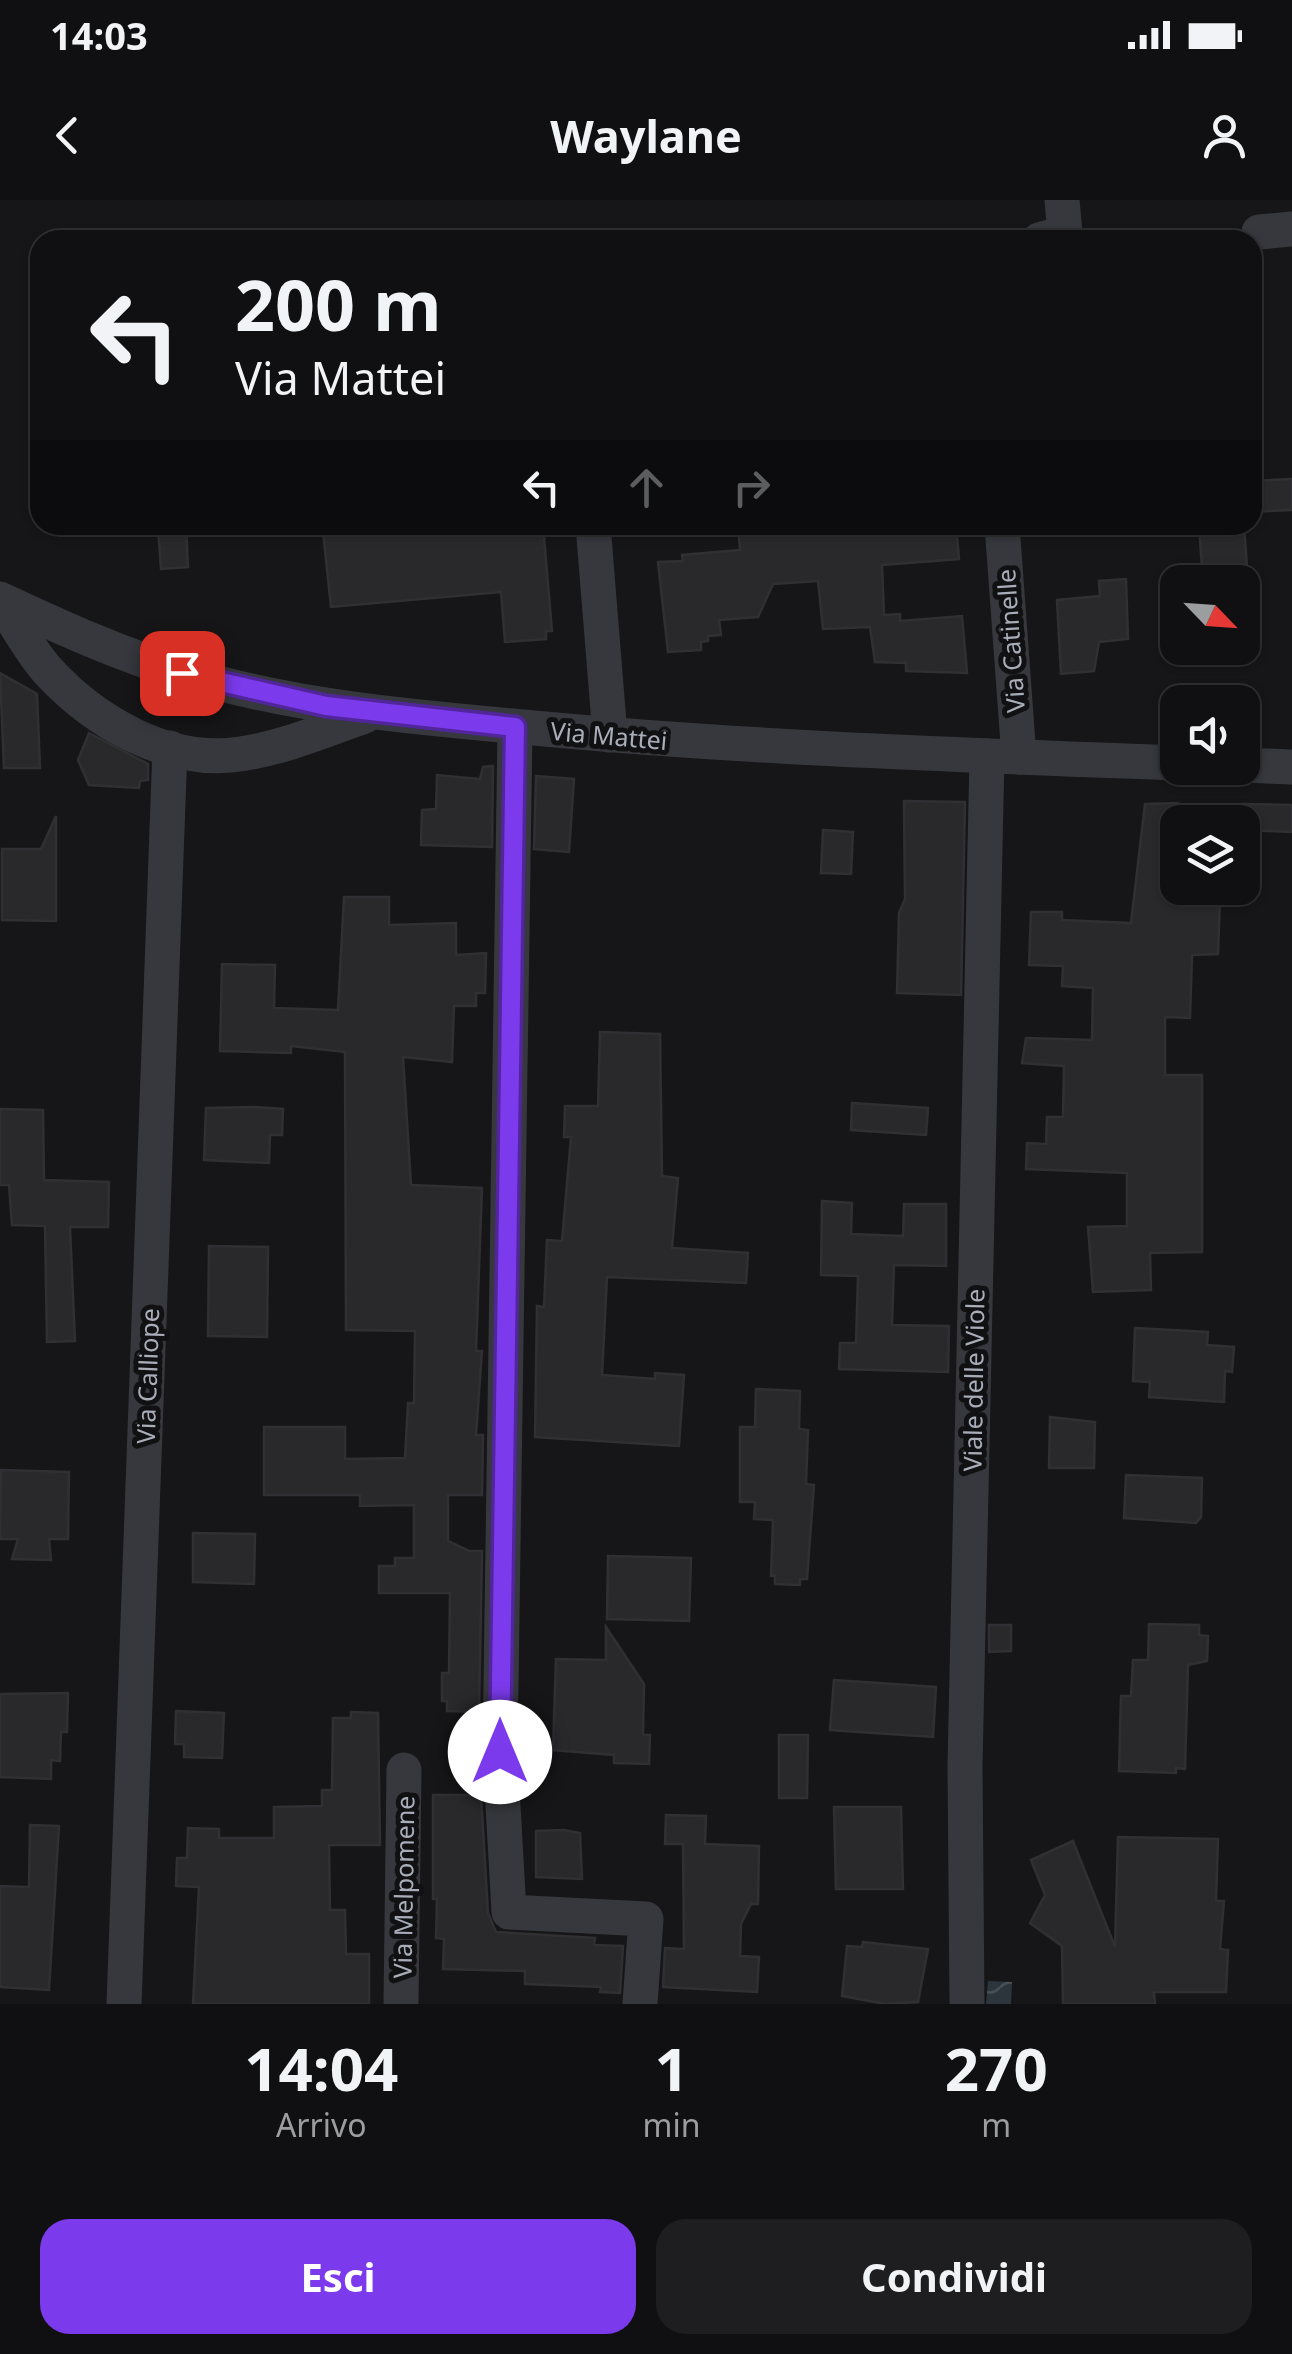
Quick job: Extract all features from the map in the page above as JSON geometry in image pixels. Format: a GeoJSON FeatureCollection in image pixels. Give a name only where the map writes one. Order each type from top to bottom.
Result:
{"type":"FeatureCollection","features":[{"type":"Feature","properties":{"kind":"street"},"geometry":{"type":"LineString","coordinates":[[1062,200],[1064,230]]}},
{"type":"Feature","properties":{"kind":"street"},"geometry":{"type":"LineString","coordinates":[[594,535],[610,736]]}},
{"type":"Feature","properties":{"kind":"street","name":"Via Catinelle"},"geometry":{"type":"LineString","coordinates":[[1002,535],[1003,756]]}},
{"type":"Feature","properties":{"kind":"street"},"geometry":{"type":"LineString","coordinates":[[0,600],[46,669],[75,697],[129,732],[170,748],[237,755],[374,713]]}},
{"type":"Feature","properties":{"kind":"street","name":"Via Mattei"},"geometry":{"type":"LineString","coordinates":[[0,600],[98,644],[182,673],[280,698],[374,713],[610,736],[1160,762]]}},
{"type":"Feature","properties":{"kind":"street"},"geometry":{"type":"LineString","coordinates":[[515,727],[500,1732],[509,1912],[646,1919],[640,2004]]}},
{"type":"Feature","properties":{"kind":"street","name":"Via Calliope"},"geometry":{"type":"LineString","coordinates":[[124,2004],[170,748]]}},
{"type":"Feature","properties":{"kind":"street","name":"Viale delle Viole"},"geometry":{"type":"LineString","coordinates":[[967,2004],[965,1766],[1003,756]]}},
{"type":"Feature","properties":{"kind":"street"},"geometry":{"type":"LineString","coordinates":[[1260,766],[1292,767]]}},
{"type":"Feature","properties":{"kind":"street","name":"Via Melpomene"},"geometry":{"type":"LineString","coordinates":[[401,2004],[404,1770]]}},
{"type":"Feature","properties":{"kind":"water"},"geometry":{"type":"Polygon","coordinates":[[[988,1981],[1012,1982],[1011,2004],[986,2004],[988,1981]]]}},
{"type":"Feature","properties":{"kind":"building"},"geometry":{"type":"Polygon","coordinates":[[[1292,479],[1292,510],[1262,512],[1262,480],[1292,479]]]}},
{"type":"Feature","properties":{"kind":"building"},"geometry":{"type":"Polygon","coordinates":[[[159,535],[186,535],[188,567],[161,569],[159,535]]]}},
{"type":"Feature","properties":{"kind":"building"},"geometry":{"type":"Polygon","coordinates":[[[323,535],[544,535],[552,631],[546,631],[546,639],[505,642],[501,592],[331,607],[323,535]]]}},
{"type":"Feature","properties":{"kind":"building"},"geometry":{"type":"Polygon","coordinates":[[[739,535],[957,535],[959,559],[882,565],[884,615],[900,614],[900,621],[962,616],[967,673],[906,671],[906,663],[875,662],[870,627],[823,629],[818,581],[773,584],[758,617],[719,620],[721,635],[708,636],[708,641],[701,642],[701,650],[668,652],[658,562],[683,561],[682,555],[740,550],[739,535]]]}},
{"type":"Feature","properties":{"kind":"building"},"geometry":{"type":"Polygon","coordinates":[[[1200,535],[1245,535],[1247,565],[1202,565],[1200,535]]]}},
{"type":"Feature","properties":{"kind":"building"},"geometry":{"type":"Polygon","coordinates":[[[1126,579],[1128,639],[1099,642],[1094,671],[1061,674],[1057,600],[1100,596],[1099,581],[1126,579]]]}},
{"type":"Feature","properties":{"kind":"building"},"geometry":{"type":"Polygon","coordinates":[[[0,673],[37,694],[40,768],[4,768],[0,673]]]}},
{"type":"Feature","properties":{"kind":"building"},"geometry":{"type":"Polygon","coordinates":[[[89,733],[148,764],[148,780],[140,781],[139,788],[89,785],[78,760],[89,733]]]}},
{"type":"Feature","properties":{"kind":"building"},"geometry":{"type":"Polygon","coordinates":[[[493,766],[492,847],[421,845],[422,810],[436,809],[437,775],[480,779],[483,767],[493,766]]]}},
{"type":"Feature","properties":{"kind":"building"},"geometry":{"type":"Polygon","coordinates":[[[536,776],[574,779],[569,852],[534,849],[536,776]]]}},
{"type":"Feature","properties":{"kind":"building"},"geometry":{"type":"Polygon","coordinates":[[[904,801],[965,802],[961,995],[897,993],[899,913],[905,899],[904,801]]]}},
{"type":"Feature","properties":{"kind":"building"},"geometry":{"type":"Polygon","coordinates":[[[1178,803],[1160,805],[1160,905],[1220,905],[1218,954],[1192,955],[1190,1018],[1165,1017],[1165,1075],[1202,1075],[1202,1252],[1150,1253],[1151,1290],[1093,1292],[1088,1227],[1127,1226],[1127,1173],[1026,1169],[1027,1143],[1046,1144],[1047,1117],[1063,1117],[1064,1066],[1022,1063],[1026,1038],[1092,1040],[1093,988],[1062,986],[1063,966],[1029,965],[1031,912],[1062,912],[1062,920],[1131,923],[1145,804],[1178,803]]]}},
{"type":"Feature","properties":{"kind":"building"},"geometry":{"type":"Polygon","coordinates":[[[1242,804],[1292,805],[1292,832],[1260,831],[1260,805],[1242,804]]]}},
{"type":"Feature","properties":{"kind":"building"},"geometry":{"type":"Polygon","coordinates":[[[56,816],[56,921],[2,920],[2,849],[41,849],[56,816]]]}},
{"type":"Feature","properties":{"kind":"building"},"geometry":{"type":"Polygon","coordinates":[[[823,830],[853,832],[851,874],[821,873],[823,830]]]}},
{"type":"Feature","properties":{"kind":"building"},"geometry":{"type":"Polygon","coordinates":[[[344,897],[389,897],[389,925],[456,923],[456,955],[486,953],[485,993],[476,993],[476,1006],[454,1006],[452,1062],[403,1057],[411,1185],[482,1188],[476,1351],[482,1351],[476,1435],[483,1435],[482,1495],[448,1495],[448,1541],[469,1551],[482,1551],[479,1712],[447,1711],[447,1701],[442,1701],[442,1673],[449,1673],[450,1593],[379,1593],[379,1566],[395,1566],[395,1558],[414,1558],[414,1505],[360,1506],[360,1495],[264,1495],[264,1427],[345,1427],[345,1459],[405,1458],[408,1403],[414,1403],[415,1331],[346,1330],[345,1052],[291,1046],[291,1053],[220,1051],[222,964],[275,965],[274,1008],[338,1010],[344,897]]]}},
{"type":"Feature","properties":{"kind":"building"},"geometry":{"type":"Polygon","coordinates":[[[600,1032],[660,1034],[662,1176],[678,1178],[672,1248],[748,1253],[746,1283],[607,1277],[602,1375],[655,1379],[655,1373],[684,1375],[679,1446],[535,1437],[537,1306],[544,1307],[547,1240],[562,1241],[571,1137],[564,1137],[565,1106],[598,1106],[600,1032]]]}},
{"type":"Feature","properties":{"kind":"building"},"geometry":{"type":"Polygon","coordinates":[[[852,1103],[928,1108],[926,1135],[851,1130],[852,1103]]]}},
{"type":"Feature","properties":{"kind":"building"},"geometry":{"type":"Polygon","coordinates":[[[206,1108],[283,1109],[282,1135],[270,1135],[269,1163],[204,1160],[206,1108]]]}},
{"type":"Feature","properties":{"kind":"building"},"geometry":{"type":"Polygon","coordinates":[[[0,1109],[43,1110],[44,1180],[109,1182],[108,1227],[70,1227],[75,1341],[47,1342],[45,1226],[12,1225],[9,1185],[0,1185],[0,1109]]]}},
{"type":"Feature","properties":{"kind":"building"},"geometry":{"type":"Polygon","coordinates":[[[822,1201],[852,1203],[851,1234],[903,1236],[904,1204],[946,1204],[946,1266],[894,1265],[892,1325],[949,1326],[948,1372],[839,1369],[840,1343],[856,1343],[858,1276],[821,1275],[822,1201]]]}},
{"type":"Feature","properties":{"kind":"building"},"geometry":{"type":"Polygon","coordinates":[[[209,1246],[268,1247],[267,1337],[208,1336],[209,1246]]]}},
{"type":"Feature","properties":{"kind":"building"},"geometry":{"type":"Polygon","coordinates":[[[1135,1328],[1208,1332],[1207,1345],[1234,1347],[1232,1372],[1225,1371],[1224,1402],[1149,1397],[1150,1382],[1133,1381],[1135,1328]]]}},
{"type":"Feature","properties":{"kind":"building"},"geometry":{"type":"Polygon","coordinates":[[[756,1389],[800,1391],[799,1429],[808,1430],[806,1484],[814,1485],[807,1579],[800,1579],[800,1585],[775,1584],[775,1576],[771,1576],[773,1520],[754,1519],[755,1502],[740,1502],[740,1427],[755,1427],[756,1389]]]}},
{"type":"Feature","properties":{"kind":"building"},"geometry":{"type":"Polygon","coordinates":[[[1050,1417],[1095,1422],[1094,1468],[1049,1468],[1050,1417]]]}},
{"type":"Feature","properties":{"kind":"building"},"geometry":{"type":"Polygon","coordinates":[[[1,1470],[69,1472],[68,1539],[49,1539],[51,1560],[12,1559],[18,1539],[0,1539],[1,1470]]]}},
{"type":"Feature","properties":{"kind":"building"},"geometry":{"type":"Polygon","coordinates":[[[1126,1475],[1202,1478],[1201,1517],[1196,1523],[1124,1518],[1126,1475]]]}},
{"type":"Feature","properties":{"kind":"building"},"geometry":{"type":"Polygon","coordinates":[[[193,1533],[255,1534],[254,1584],[193,1582],[193,1533]]]}},
{"type":"Feature","properties":{"kind":"building"},"geometry":{"type":"Polygon","coordinates":[[[608,1556],[691,1558],[689,1621],[607,1619],[608,1556]]]}},
{"type":"Feature","properties":{"kind":"building"},"geometry":{"type":"Polygon","coordinates":[[[1149,1624],[1199,1625],[1199,1635],[1208,1636],[1207,1661],[1188,1665],[1185,1769],[1176,1768],[1176,1773],[1119,1771],[1121,1696],[1131,1696],[1133,1660],[1148,1660],[1149,1624]]]}},
{"type":"Feature","properties":{"kind":"building"},"geometry":{"type":"Polygon","coordinates":[[[989,1625],[1011,1625],[1011,1651],[989,1652],[989,1625]]]}},
{"type":"Feature","properties":{"kind":"building"},"geometry":{"type":"Polygon","coordinates":[[[606,1627],[644,1684],[643,1735],[650,1735],[649,1764],[614,1763],[614,1755],[553,1750],[556,1659],[606,1660],[606,1627]]]}},
{"type":"Feature","properties":{"kind":"building"},"geometry":{"type":"Polygon","coordinates":[[[834,1680],[936,1687],[933,1737],[830,1730],[834,1680]]]}},
{"type":"Feature","properties":{"kind":"building"},"geometry":{"type":"Polygon","coordinates":[[[68,1693],[67,1732],[61,1732],[60,1761],[51,1760],[51,1779],[0,1777],[0,1694],[68,1693]]]}},
{"type":"Feature","properties":{"kind":"building"},"geometry":{"type":"Polygon","coordinates":[[[176,1711],[224,1713],[222,1758],[184,1757],[184,1744],[175,1744],[176,1711]]]}},
{"type":"Feature","properties":{"kind":"building"},"geometry":{"type":"Polygon","coordinates":[[[351,1712],[378,1713],[380,1845],[329,1845],[330,1910],[345,1910],[346,1954],[369,1954],[369,2004],[193,2004],[199,1887],[176,1886],[177,1858],[187,1858],[188,1828],[219,1829],[219,1838],[274,1838],[274,1807],[322,1806],[322,1790],[332,1790],[333,1718],[351,1718],[351,1712]]]}},
{"type":"Feature","properties":{"kind":"building"},"geometry":{"type":"Polygon","coordinates":[[[779,1735],[808,1735],[807,1798],[779,1798],[779,1735]]]}},
{"type":"Feature","properties":{"kind":"building"},"geometry":{"type":"Polygon","coordinates":[[[433,1795],[481,1795],[488,1913],[496,1932],[595,1938],[594,1945],[623,1946],[620,1993],[600,1992],[601,1987],[525,1984],[525,1971],[443,1969],[444,1939],[436,1938],[437,1899],[433,1899],[433,1795]]]}},
{"type":"Feature","properties":{"kind":"building"},"geometry":{"type":"Polygon","coordinates":[[[834,1807],[901,1807],[903,1889],[836,1889],[834,1807]]]}},
{"type":"Feature","properties":{"kind":"building"},"geometry":{"type":"Polygon","coordinates":[[[666,1815],[706,1816],[705,1844],[759,1846],[758,1904],[751,1904],[741,1924],[740,1956],[759,1957],[757,1992],[663,1987],[665,1948],[684,1949],[683,1844],[665,1844],[666,1815]]]}},
{"type":"Feature","properties":{"kind":"building"},"geometry":{"type":"Polygon","coordinates":[[[30,1825],[59,1826],[49,1990],[0,1987],[0,1886],[29,1887],[30,1825]]]}},
{"type":"Feature","properties":{"kind":"building"},"geometry":{"type":"Polygon","coordinates":[[[536,1831],[580,1833],[582,1879],[536,1877],[536,1831]]]}},
{"type":"Feature","properties":{"kind":"building"},"geometry":{"type":"Polygon","coordinates":[[[1118,1837],[1218,1839],[1216,1901],[1224,1901],[1220,1949],[1228,1950],[1226,1992],[1154,1992],[1155,2004],[1063,2004],[1062,1946],[1030,1923],[1045,1895],[1031,1860],[1073,1841],[1115,1947],[1118,1837]]]}},
{"type":"Feature","properties":{"kind":"building"},"geometry":{"type":"Polygon","coordinates":[[[863,1942],[928,1949],[918,2002],[885,2004],[842,1996],[847,1946],[862,1947],[863,1942]]]}},
{"type":"Feature","properties":{"kind":"route"},"geometry":{"type":"LineString","coordinates":[[182,673],[326,706],[515,727],[500,1752]]}}]}
